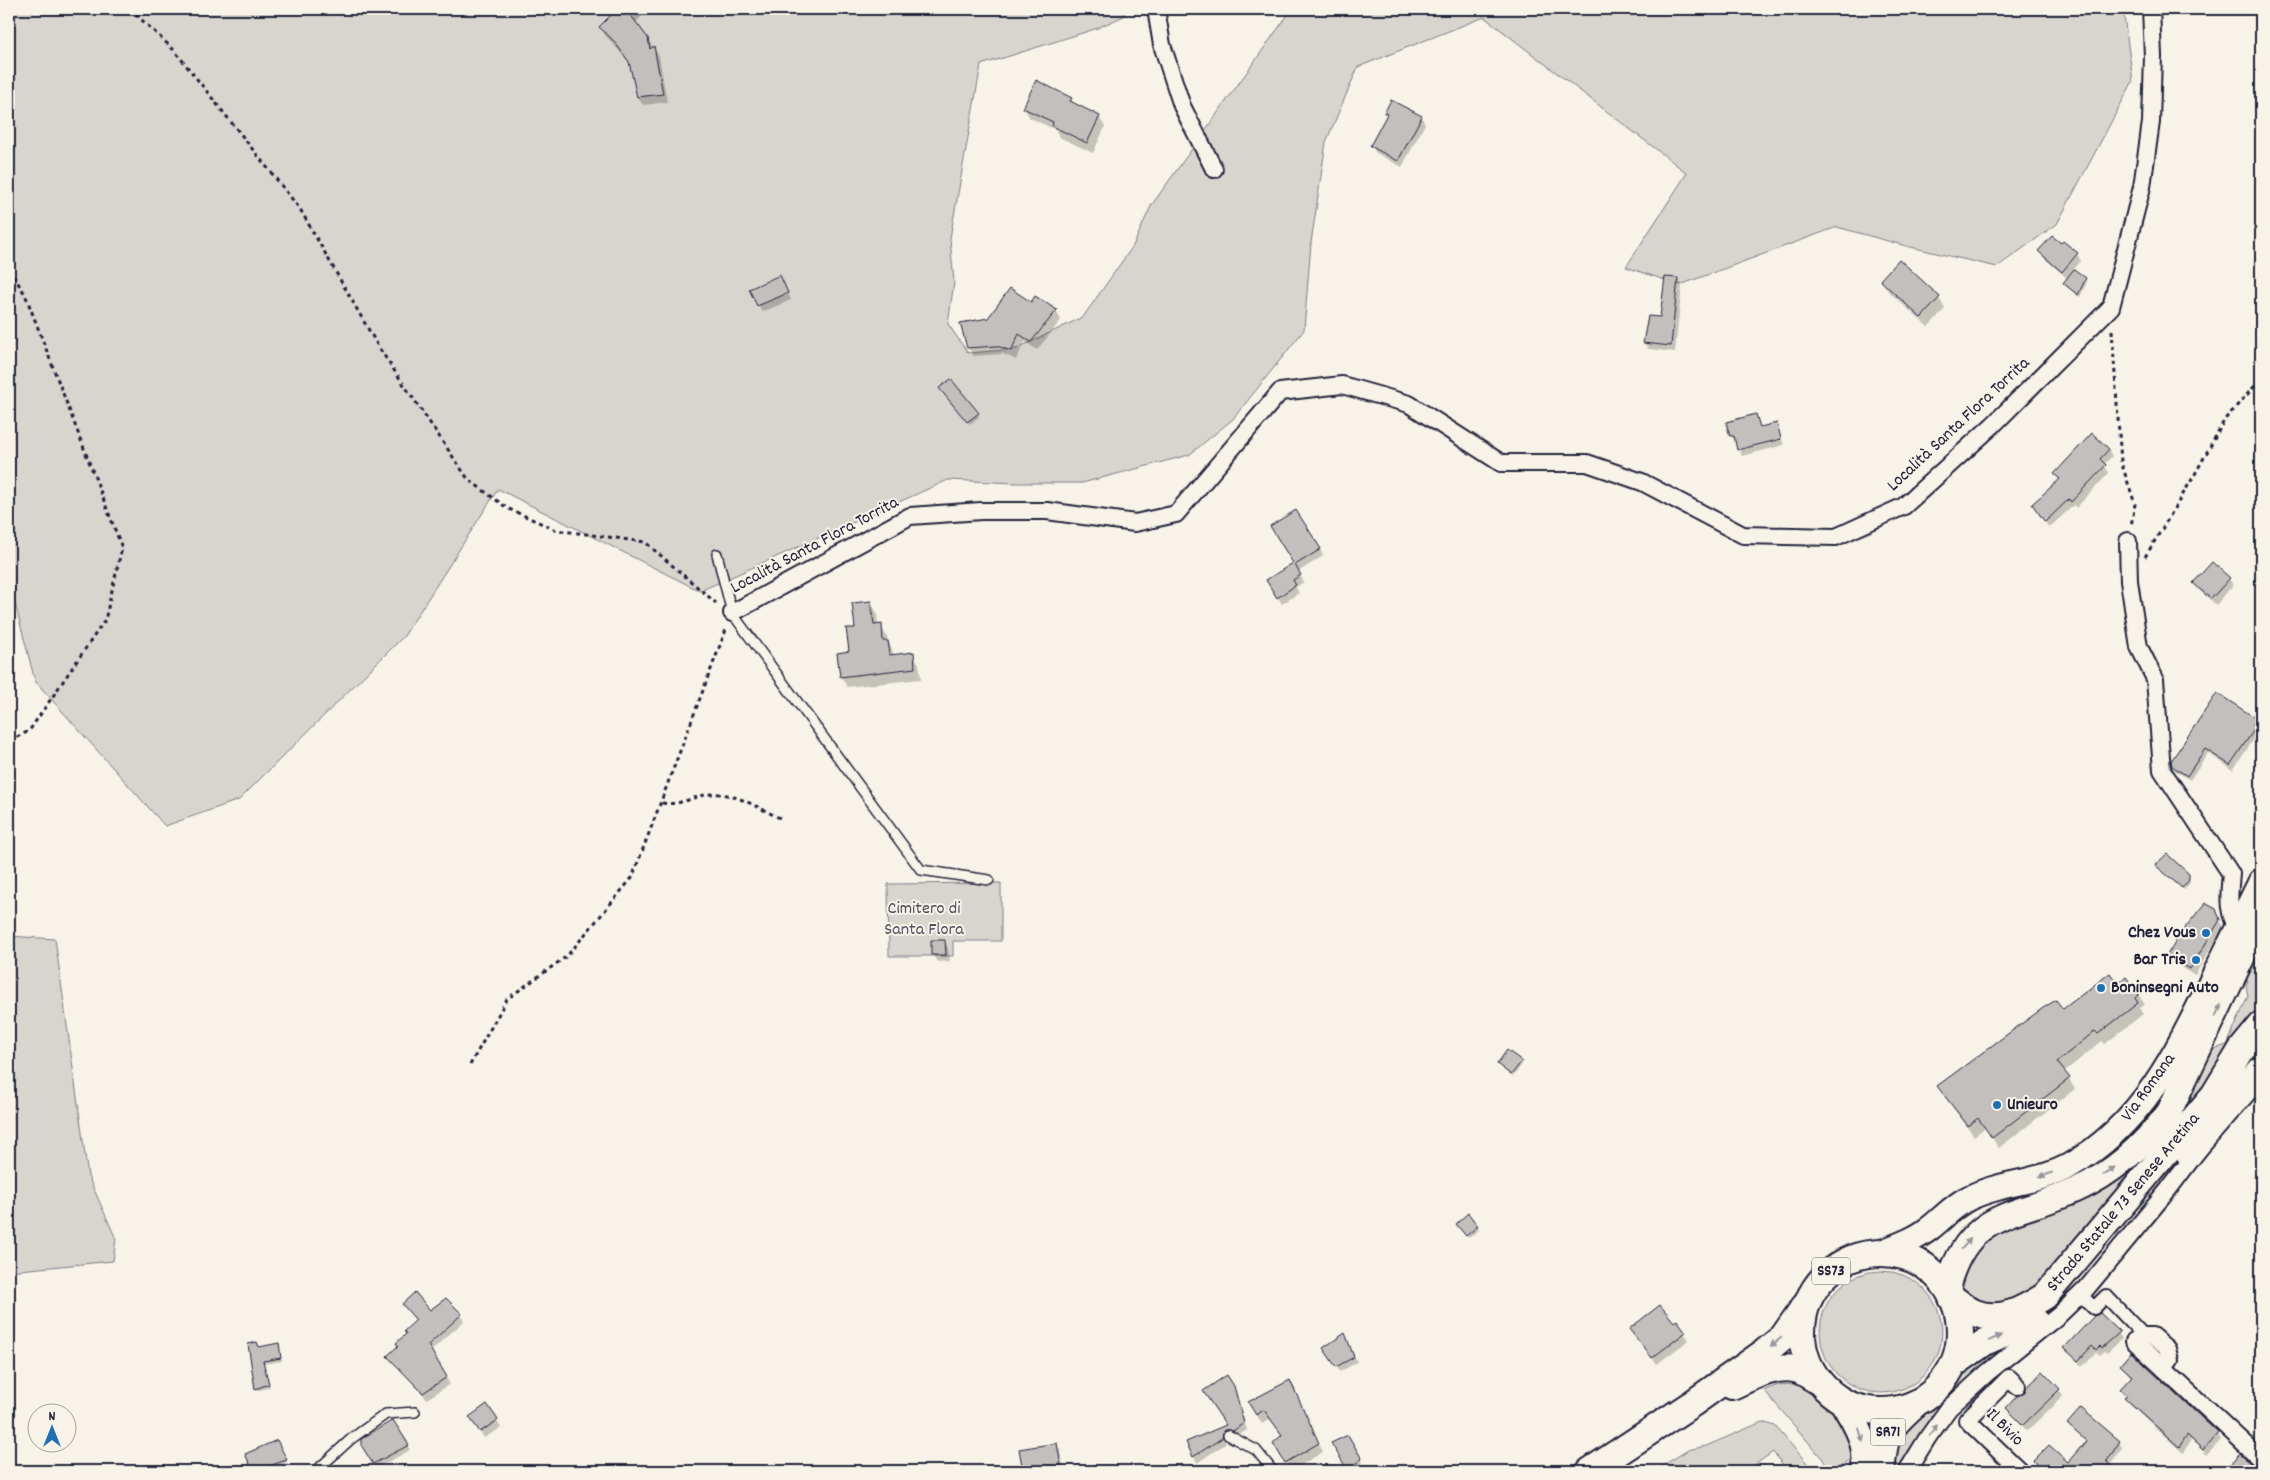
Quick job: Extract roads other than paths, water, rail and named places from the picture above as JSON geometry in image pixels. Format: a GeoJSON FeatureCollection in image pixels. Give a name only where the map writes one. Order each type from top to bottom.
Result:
{"type":"FeatureCollection","features":[{"type":"Feature","properties":{"kind":"main road","name":"Via Romana"},"geometry":{"type":"LineString","coordinates":[[1879,1253],[1912,1240],[1968,1198],[2002,1186],[2038,1179],[2068,1166],[2090,1152],[2129,1119],[2146,1098],[2195,1016],[2250,939],[2261,881]]}},
{"type":"Feature","properties":{"kind":"main road","name":"Via Romana"},"geometry":{"type":"LineString","coordinates":[[1950,1293],[1953,1264],[1962,1247],[1977,1232],[2009,1213],[2075,1191],[2125,1160],[2153,1133],[2169,1112],[2261,918]]}},
{"type":"Feature","properties":{"kind":"main road","name":"Strada Statale 73 Senese Aretina"},"geometry":{"type":"LineString","coordinates":[[1954,1364],[1985,1342],[2027,1325],[2052,1307],[2078,1283],[2218,1105],[2242,1049],[2261,1026]]}},
{"type":"Feature","properties":{"kind":"main road"},"geometry":{"type":"LineString","coordinates":[[2218,1105],[2261,1046]]}},
{"type":"Feature","properties":{"kind":"main road","name":"Strada Statale 73 Senese Aretina"},"geometry":{"type":"LineString","coordinates":[[1590,1471],[1693,1403],[1783,1337],[1806,1305],[1818,1284],[1835,1268],[1856,1257],[1879,1253],[1899,1255],[1918,1262],[1934,1273],[1950,1293],[1975,1313],[1992,1317],[2005,1316],[2025,1309],[2045,1296],[2218,1105],[2261,1070]]}},
{"type":"Feature","properties":{"kind":"main road","name":"Strada Statale 73 Senese Aretina"},"geometry":{"type":"LineString","coordinates":[[1693,1403],[1753,1376],[1780,1369],[1799,1370],[1818,1381],[1843,1402],[1867,1410],[1892,1411],[1916,1403],[1932,1393],[1944,1380],[1954,1364],[1960,1342],[1959,1319],[1950,1293]]}},
{"type":"Feature","properties":{"kind":"main road","name":"Strada Statale 73 Senese Aretina"},"geometry":{"type":"LineString","coordinates":[[1806,1305],[1801,1331],[1806,1358],[1818,1381]]}},
{"type":"Feature","properties":{"kind":"main road","name":"SR71"},"geometry":{"type":"LineString","coordinates":[[1843,1402],[1858,1426],[1866,1465],[1864,1471]]}},
{"type":"Feature","properties":{"kind":"main road","name":"SR71"},"geometry":{"type":"LineString","coordinates":[[1881,1471],[1887,1434],[1892,1425],[1916,1403]]}},
{"type":"Feature","properties":{"kind":"street"},"geometry":{"type":"LineString","coordinates":[[1156,9],[1162,45],[1182,106],[1214,169]]}},
{"type":"Feature","properties":{"kind":"street","name":"Località Santa Flora Torrita"},"geometry":{"type":"LineString","coordinates":[[732,613],[910,516],[981,511],[1046,511],[1135,523],[1176,514],[1280,392],[1342,384],[1409,404],[1500,463],[1587,463],[1642,482],[1742,535],[1836,537],[1904,506],[1993,425],[2111,307],[2144,178],[2151,122],[2153,56],[2151,9]]}},
{"type":"Feature","properties":{"kind":"street"},"geometry":{"type":"LineString","coordinates":[[2128,541],[2129,582],[2139,648],[2155,679],[2162,770],[2232,874],[2228,903],[2250,939]]}},
{"type":"Feature","properties":{"kind":"street"},"geometry":{"type":"LineString","coordinates":[[2195,1016],[2203,1042]]}},
{"type":"Feature","properties":{"kind":"street"},"geometry":{"type":"LineString","coordinates":[[1907,1471],[1948,1408],[1987,1372],[2059,1315],[2080,1294],[2168,1190],[2218,1105]]}},
{"type":"Feature","properties":{"kind":"street"},"geometry":{"type":"LineString","coordinates":[[2080,1294],[2094,1308],[2106,1296],[2144,1336],[2152,1336],[2167,1350],[2170,1360],[2164,1368],[2261,1459]]}},
{"type":"Feature","properties":{"kind":"street","name":"Il Bivio"},"geometry":{"type":"LineString","coordinates":[[2018,1386],[2008,1378],[1967,1420],[2020,1471]]}},
{"type":"Feature","properties":{"kind":"lane"},"geometry":{"type":"LineString","coordinates":[[718,554],[732,613],[921,870],[989,880]]}},
{"type":"Feature","properties":{"kind":"lane"},"geometry":{"type":"LineString","coordinates":[[316,1471],[352,1439],[386,1414],[415,1412]]}},
{"type":"Feature","properties":{"kind":"lane"},"geometry":{"type":"LineString","coordinates":[[1228,1435],[1256,1450],[1273,1471]]}},
{"type":"Feature","properties":{"kind":"railway"},"geometry":{"type":"LineString","coordinates":[[1772,1471],[1776,1468]]}},
{"type":"Feature","properties":{"kind":"place","name":"Chez Vous"},"geometry":{"type":"Point","coordinates":[2206,933]}},
{"type":"Feature","properties":{"kind":"place","name":"Bar Tris"},"geometry":{"type":"Point","coordinates":[2196,960]}},
{"type":"Feature","properties":{"kind":"place","name":"Boninsegni Auto"},"geometry":{"type":"Point","coordinates":[2101,988]}},
{"type":"Feature","properties":{"kind":"place","name":"Unieuro"},"geometry":{"type":"Point","coordinates":[1997,1105]}},
{"type":"Feature","properties":{"kind":"park label","name":"Cimitero di Santa Flora"},"geometry":{"type":"Point","coordinates":[924,920]}}]}
